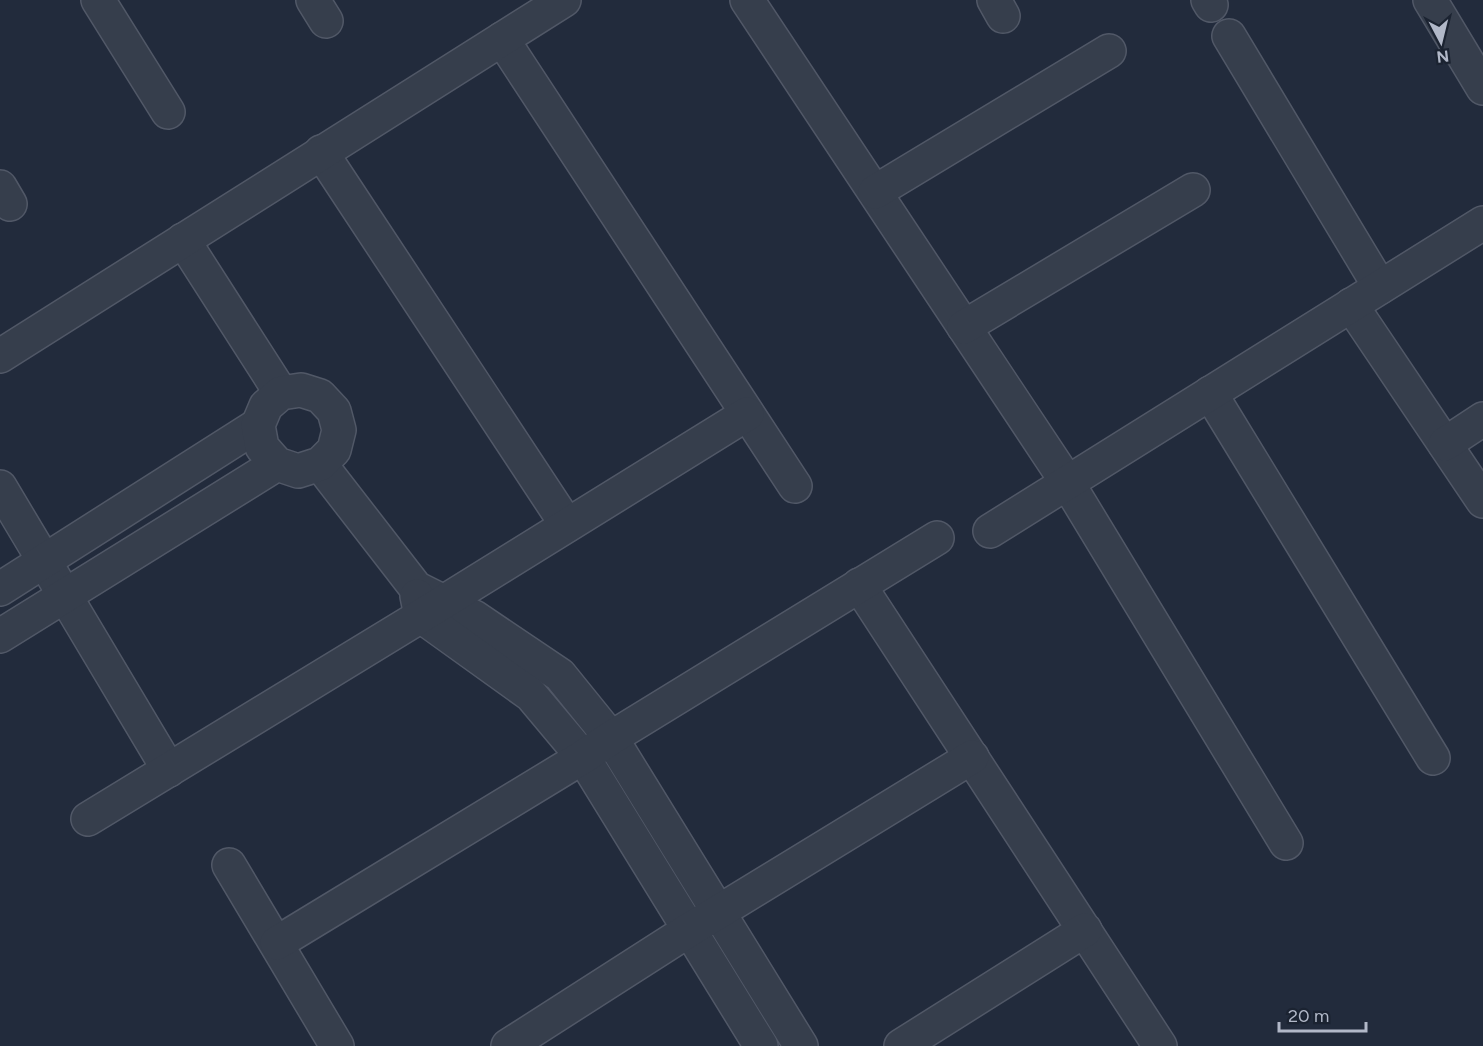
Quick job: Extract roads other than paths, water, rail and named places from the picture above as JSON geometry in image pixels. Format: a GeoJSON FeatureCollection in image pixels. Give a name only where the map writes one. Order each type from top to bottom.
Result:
{"type":"FeatureCollection","features":[{"type":"Feature","properties":{"kind":"street"},"geometry":{"type":"LineString","coordinates":[[98,0],[168,112]]}},
{"type":"Feature","properties":{"kind":"street"},"geometry":{"type":"LineString","coordinates":[[0,356],[564,0]]}},
{"type":"Feature","properties":{"kind":"street"},"geometry":{"type":"LineString","coordinates":[[747,0],[1067,482],[1286,843]]}},
{"type":"Feature","properties":{"kind":"street"},"geometry":{"type":"LineString","coordinates":[[1430,0],[1483,88]]}},
{"type":"Feature","properties":{"kind":"street"},"geometry":{"type":"LineString","coordinates":[[1229,36],[1380,287]]}},
{"type":"Feature","properties":{"kind":"street"},"geometry":{"type":"LineString","coordinates":[[502,39],[795,486]]}},
{"type":"Feature","properties":{"kind":"street"},"geometry":{"type":"LineString","coordinates":[[875,192],[1108,51]]}},
{"type":"Feature","properties":{"kind":"street"},"geometry":{"type":"LineString","coordinates":[[321,153],[567,525]]}},
{"type":"Feature","properties":{"kind":"street"},"geometry":{"type":"LineString","coordinates":[[964,327],[1193,190]]}},
{"type":"Feature","properties":{"kind":"street"},"geometry":{"type":"LineString","coordinates":[[990,531],[1483,223]]}},
{"type":"Feature","properties":{"kind":"street"},"geometry":{"type":"LineString","coordinates":[[183,240],[281,393]]}},
{"type":"Feature","properties":{"kind":"street"},"geometry":{"type":"LineString","coordinates":[[1351,305],[1483,501]]}},
{"type":"Feature","properties":{"kind":"street"},"geometry":{"type":"LineString","coordinates":[[301,390],[320,396],[334,411],[339,430],[337,440],[334,450],[321,464],[298,471],[276,464],[262,447],[258,425],[266,406],[281,393],[301,390]]}},
{"type":"Feature","properties":{"kind":"street"},"geometry":{"type":"LineString","coordinates":[[1210,393],[1433,758]]}},
{"type":"Feature","properties":{"kind":"street"},"geometry":{"type":"LineString","coordinates":[[88,819],[169,770],[427,602],[567,525],[747,414]]}},
{"type":"Feature","properties":{"kind":"street"},"geometry":{"type":"LineString","coordinates":[[1444,444],[1483,419]]}},
{"type":"Feature","properties":{"kind":"street"},"geometry":{"type":"LineString","coordinates":[[0,589],[258,425]]}},
{"type":"Feature","properties":{"kind":"street"},"geometry":{"type":"LineString","coordinates":[[0,636],[66,597],[276,464]]}},
{"type":"Feature","properties":{"kind":"street"},"geometry":{"type":"LineString","coordinates":[[321,464],[427,602],[531,695],[583,757],[761,1046]]}},
{"type":"Feature","properties":{"kind":"street"},"geometry":{"type":"LineString","coordinates":[[0,487],[169,770]]}},
{"type":"Feature","properties":{"kind":"street"},"geometry":{"type":"LineString","coordinates":[[277,943],[937,538]]}},
{"type":"Feature","properties":{"kind":"street"},"geometry":{"type":"LineString","coordinates":[[859,585],[1160,1046]]}},
{"type":"Feature","properties":{"kind":"street"},"geometry":{"type":"LineString","coordinates":[[427,602],[474,617],[560,675],[611,738],[801,1046]]}},
{"type":"Feature","properties":{"kind":"street"},"geometry":{"type":"LineString","coordinates":[[508,1046],[689,930],[972,757]]}},
{"type":"Feature","properties":{"kind":"street"},"geometry":{"type":"LineString","coordinates":[[229,865],[337,1046]]}},
{"type":"Feature","properties":{"kind":"street"},"geometry":{"type":"LineString","coordinates":[[908,1044],[1085,930]]}}]}
